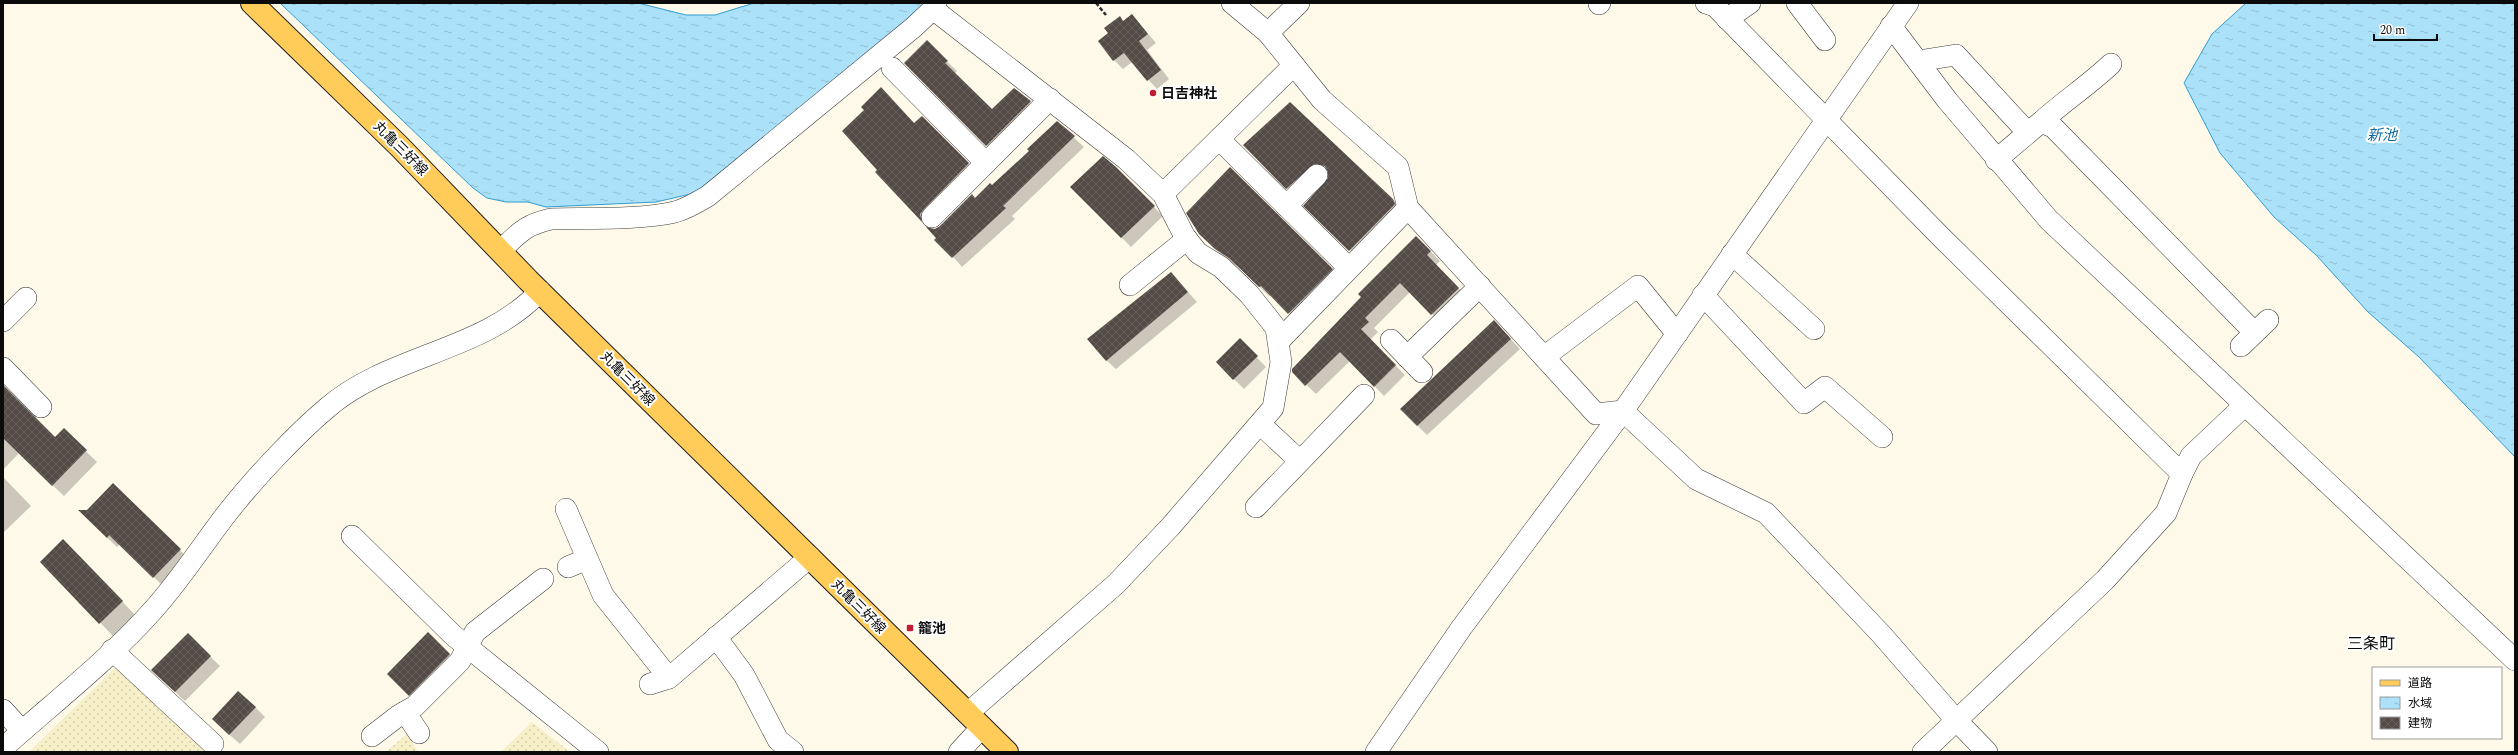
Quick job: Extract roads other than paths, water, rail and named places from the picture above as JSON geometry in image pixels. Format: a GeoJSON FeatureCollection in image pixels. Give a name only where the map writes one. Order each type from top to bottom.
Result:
{"type":"FeatureCollection","features":[{"type":"Feature","properties":{"kind":"main road","name":"丸亀三好線"},"geometry":{"type":"LineString","coordinates":[[252,3],[400,147],[540,291],[810,556],[1006,752]]}},
{"type":"Feature","properties":{"kind":"street"},"geometry":{"type":"LineString","coordinates":[[1232,3],[1268,33],[1322,100],[1398,167],[1408,208],[1596,414],[1623,411],[1696,479],[1766,513],[1881,634],[1956,720],[1987,752]]}},
{"type":"Feature","properties":{"kind":"street"},"geometry":{"type":"LineString","coordinates":[[1268,33],[1299,3]]}},
{"type":"Feature","properties":{"kind":"street"},"geometry":{"type":"LineString","coordinates":[[1706,3],[1715,6],[1941,237],[2182,474]]}},
{"type":"Feature","properties":{"kind":"street"},"geometry":{"type":"LineString","coordinates":[[1727,19],[1750,3]]}},
{"type":"Feature","properties":{"kind":"street"},"geometry":{"type":"LineString","coordinates":[[1796,3],[1825,40]]}},
{"type":"Feature","properties":{"kind":"street"},"geometry":{"type":"LineString","coordinates":[[1376,752],[1462,627],[1623,411],[1908,3]]}},
{"type":"Feature","properties":{"kind":"street"},"geometry":{"type":"LineString","coordinates":[[501,250],[526,226],[536,222],[551,219],[657,215],[676,212],[694,204],[708,196],[934,6],[1126,159],[1163,194],[1187,239],[1198,252],[1221,266],[1249,294],[1276,328],[1281,362],[1274,408],[1172,526],[1116,584],[975,720],[959,752]]}},
{"type":"Feature","properties":{"kind":"street"},"geometry":{"type":"LineString","coordinates":[[1891,26],[1996,160],[2049,220],[2515,660]]}},
{"type":"Feature","properties":{"kind":"street"},"geometry":{"type":"LineString","coordinates":[[1918,61],[1956,55],[2034,128],[2053,127],[2254,333]]}},
{"type":"Feature","properties":{"kind":"street"},"geometry":{"type":"LineString","coordinates":[[1996,160],[2070,95],[2089,86],[2111,64]]}},
{"type":"Feature","properties":{"kind":"street"},"geometry":{"type":"LineString","coordinates":[[1163,194],[1294,65]]}},
{"type":"Feature","properties":{"kind":"street"},"geometry":{"type":"LineString","coordinates":[[892,68],[986,163]]}},
{"type":"Feature","properties":{"kind":"street"},"geometry":{"type":"LineString","coordinates":[[932,217],[1050,99]]}},
{"type":"Feature","properties":{"kind":"street"},"geometry":{"type":"LineString","coordinates":[[1219,139],[1349,268]]}},
{"type":"Feature","properties":{"kind":"street"},"geometry":{"type":"LineString","coordinates":[[1286,206],[1317,175]]}},
{"type":"Feature","properties":{"kind":"street"},"geometry":{"type":"LineString","coordinates":[[1278,340],[1408,208]]}},
{"type":"Feature","properties":{"kind":"street"},"geometry":{"type":"LineString","coordinates":[[1130,285],[1187,239]]}},
{"type":"Feature","properties":{"kind":"street"},"geometry":{"type":"LineString","coordinates":[[1732,254],[1814,330]]}},
{"type":"Feature","properties":{"kind":"street"},"geometry":{"type":"LineString","coordinates":[[1407,357],[1480,286]]}},
{"type":"Feature","properties":{"kind":"street"},"geometry":{"type":"LineString","coordinates":[[1544,357],[1638,286],[1677,334]]}},
{"type":"Feature","properties":{"kind":"street"},"geometry":{"type":"LineString","coordinates":[[3,748],[154,610],[230,510],[327,408],[350,390],[376,377],[501,324],[524,309],[540,291]]}},
{"type":"Feature","properties":{"kind":"street"},"geometry":{"type":"LineString","coordinates":[[1703,295],[1804,403],[1825,387],[1882,437]]}},
{"type":"Feature","properties":{"kind":"street"},"geometry":{"type":"LineString","coordinates":[[3,321],[26,298]]}},
{"type":"Feature","properties":{"kind":"street"},"geometry":{"type":"LineString","coordinates":[[1391,340],[1422,372]]}},
{"type":"Feature","properties":{"kind":"street"},"geometry":{"type":"LineString","coordinates":[[3,368],[41,407]]}},
{"type":"Feature","properties":{"kind":"street"},"geometry":{"type":"LineString","coordinates":[[1256,507],[1364,395]]}},
{"type":"Feature","properties":{"kind":"street"},"geometry":{"type":"LineString","coordinates":[[1923,752],[2105,580],[2166,513],[2191,456],[2245,405]]}},
{"type":"Feature","properties":{"kind":"street"},"geometry":{"type":"LineString","coordinates":[[1260,424],[1300,462]]}},
{"type":"Feature","properties":{"kind":"street"},"geometry":{"type":"LineString","coordinates":[[566,509],[603,595],[660,681],[716,637],[810,556]]}},
{"type":"Feature","properties":{"kind":"street"},"geometry":{"type":"LineString","coordinates":[[352,536],[365,562],[413,598],[468,647],[598,752]]}},
{"type":"Feature","properties":{"kind":"street"},"geometry":{"type":"LineString","coordinates":[[568,567],[587,559]]}},
{"type":"Feature","properties":{"kind":"street"},"geometry":{"type":"LineString","coordinates":[[372,736],[415,706],[460,661],[474,632],[543,579]]}},
{"type":"Feature","properties":{"kind":"street"},"geometry":{"type":"LineString","coordinates":[[716,637],[744,675],[778,740],[793,752]]}},
{"type":"Feature","properties":{"kind":"street"},"geometry":{"type":"LineString","coordinates":[[112,650],[213,744]]}},
{"type":"Feature","properties":{"kind":"street"},"geometry":{"type":"LineString","coordinates":[[3,710],[22,731]]}},
{"type":"Feature","properties":{"kind":"street"},"geometry":{"type":"LineString","coordinates":[[405,712],[419,733]]}},
{"type":"Feature","properties":{"kind":"water"},"geometry":{"type":"Polygon","coordinates":[[[280,3],[638,3],[686,15],[715,15],[754,3],[928,3],[695,193],[656,202],[546,207],[528,202],[506,202],[487,198],[473,188],[280,3]]]}},
{"type":"Feature","properties":{"kind":"water","name":"新池"},"geometry":{"type":"Polygon","coordinates":[[[2246,3],[2515,3],[2515,457],[2420,358],[2368,312],[2317,256],[2274,217],[2220,153],[2184,83],[2212,34],[2246,3]]]}},
{"type":"Feature","properties":{"kind":"place","name":"日吉神社"},"geometry":{"type":"Point","coordinates":[1153,93]}},
{"type":"Feature","properties":{"kind":"place","name":"籠池"},"geometry":{"type":"Point","coordinates":[910,628]}},
{"type":"Feature","properties":{"kind":"district","name":"三条町"},"geometry":{"type":"Point","coordinates":[2371,643]}}]}
